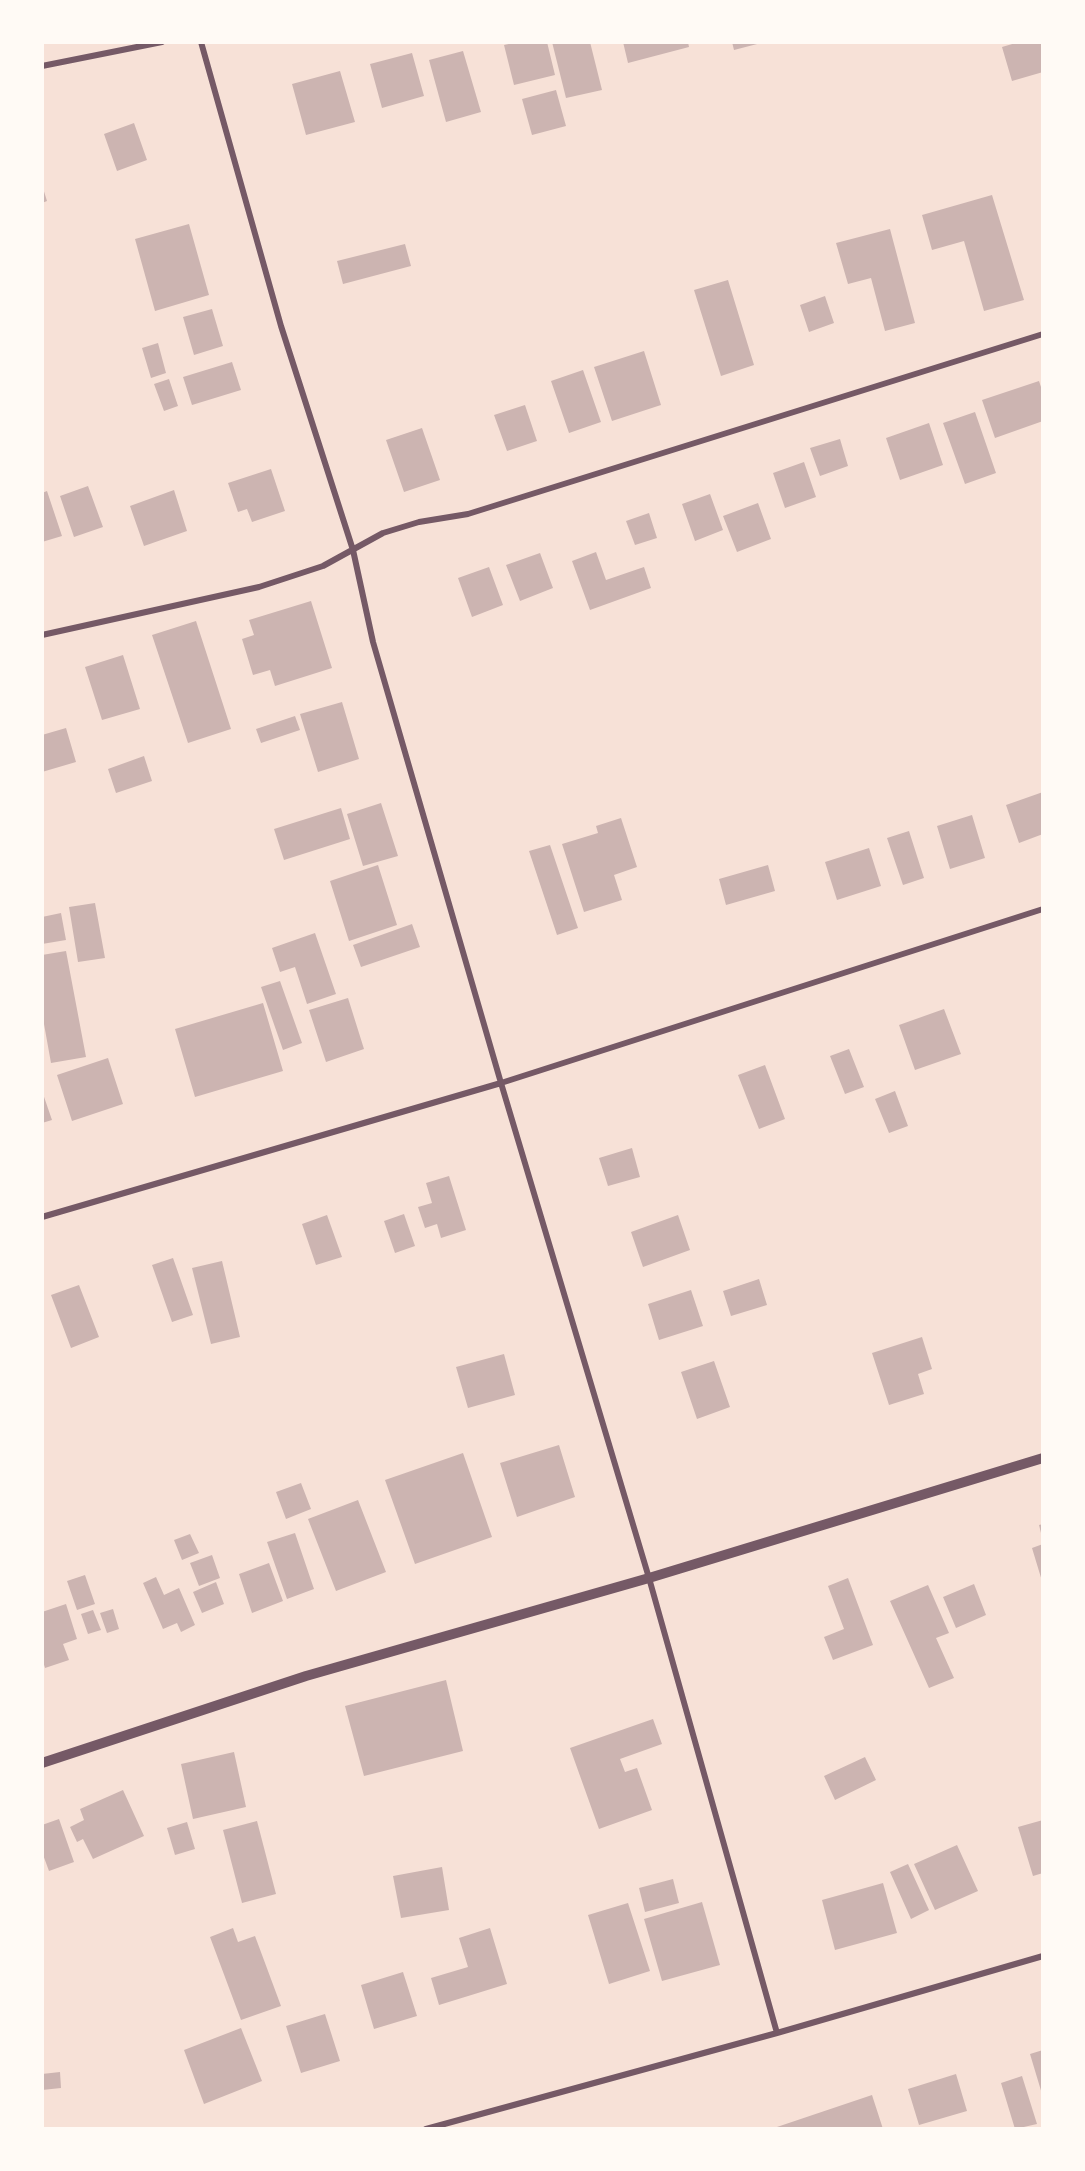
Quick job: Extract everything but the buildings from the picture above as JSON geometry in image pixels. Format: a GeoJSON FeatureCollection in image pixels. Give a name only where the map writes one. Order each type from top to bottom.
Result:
{"type":"FeatureCollection","features":[{"type":"Feature","properties":{"kind":"street"},"geometry":{"type":"LineString","coordinates":[[42,66],[162,42]]}},
{"type":"Feature","properties":{"kind":"street"},"geometry":{"type":"LineString","coordinates":[[201,42],[281,326],[353,550],[373,642],[501,1083],[649,1578],[777,2033]]}},
{"type":"Feature","properties":{"kind":"street"},"geometry":{"type":"LineString","coordinates":[[42,636],[259,587],[323,566],[383,533],[419,522],[468,514],[1043,334]]}},
{"type":"Feature","properties":{"kind":"street"},"geometry":{"type":"LineString","coordinates":[[42,1217],[501,1083],[1043,909]]}},
{"type":"Feature","properties":{"kind":"street"},"geometry":{"type":"LineString","coordinates":[[42,1763],[306,1676],[649,1578],[1043,1458]]}},
{"type":"Feature","properties":{"kind":"street"},"geometry":{"type":"LineString","coordinates":[[426,2129],[777,2033],[1043,1956]]}}]}
